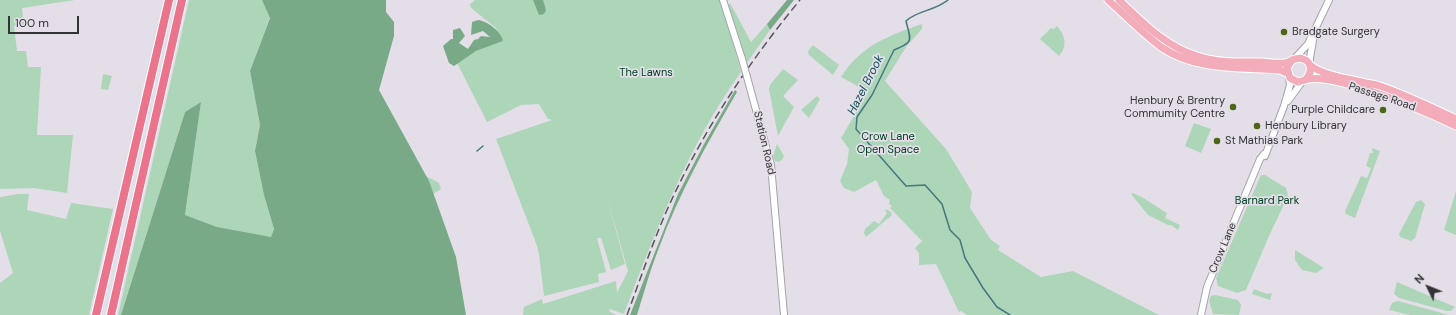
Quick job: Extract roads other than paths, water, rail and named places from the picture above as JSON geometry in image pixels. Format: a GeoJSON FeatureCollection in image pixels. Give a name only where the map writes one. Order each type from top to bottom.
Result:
{"type":"FeatureCollection","features":[{"type":"Feature","properties":{"kind":"highway"},"geometry":{"type":"LineString","coordinates":[[96,315],[169,0]]}},
{"type":"Feature","properties":{"kind":"highway"},"geometry":{"type":"LineString","coordinates":[[111,315],[182,0]]}},
{"type":"Feature","properties":{"kind":"main road"},"geometry":{"type":"LineString","coordinates":[[1108,0],[1156,43],[1186,59],[1208,65],[1280,70],[1295,82],[1304,81],[1311,72],[1310,64],[1302,58],[1294,59],[1285,63],[1214,60],[1186,52],[1167,41],[1119,0]]}},
{"type":"Feature","properties":{"kind":"main road"},"geometry":{"type":"LineString","coordinates":[[1288,75],[1287,68],[1294,59]]}},
{"type":"Feature","properties":{"kind":"main road","name":"Passage Road"},"geometry":{"type":"LineString","coordinates":[[1310,64],[1322,72],[1379,86],[1416,100],[1456,119]]}},
{"type":"Feature","properties":{"kind":"main road","name":"Passage Road"},"geometry":{"type":"LineString","coordinates":[[1304,81],[1320,78],[1377,93],[1416,107],[1456,126]]}},
{"type":"Feature","properties":{"kind":"street","name":"Station Road"},"geometry":{"type":"LineString","coordinates":[[723,0],[742,59],[771,165],[784,315]]}},
{"type":"Feature","properties":{"kind":"street"},"geometry":{"type":"LineString","coordinates":[[1294,59],[1308,44],[1329,0]]}},
{"type":"Feature","properties":{"kind":"street"},"geometry":{"type":"LineString","coordinates":[[1310,64],[1309,55],[1315,32]]}},
{"type":"Feature","properties":{"kind":"street","name":"Crow Lane"},"geometry":{"type":"LineString","coordinates":[[1201,315],[1207,287],[1284,106],[1290,85],[1288,75]]}},
{"type":"Feature","properties":{"kind":"street","name":"Crow Lane"},"geometry":{"type":"LineString","coordinates":[[1284,106],[1296,88],[1304,81]]}},
{"type":"Feature","properties":{"kind":"waterway","name":"Hazel Brook"},"geometry":{"type":"LineString","coordinates":[[948,0],[943,4],[911,17],[906,21],[910,37],[908,43],[894,50],[872,95],[857,117],[856,129],[906,186],[925,185],[942,204],[950,230],[960,240],[965,258],[983,288],[997,307],[1010,315]]}},
{"type":"Feature","properties":{"kind":"waterway"},"geometry":{"type":"LineString","coordinates":[[477,151],[483,146]]}},
{"type":"Feature","properties":{"kind":"railway"},"geometry":{"type":"LineString","coordinates":[[627,315],[667,210],[695,154],[726,100],[780,24],[800,0]]}},
{"type":"Feature","properties":{"kind":"place","name":"Bradgate Surgery"},"geometry":{"type":"Point","coordinates":[1284,32]}},
{"type":"Feature","properties":{"kind":"place","name":"Henbury & Brentry Commumity Centre"},"geometry":{"type":"Point","coordinates":[1233,107]}},
{"type":"Feature","properties":{"kind":"place","name":"Purple Childcare"},"geometry":{"type":"Point","coordinates":[1383,110]}},
{"type":"Feature","properties":{"kind":"place","name":"Henbury Library"},"geometry":{"type":"Point","coordinates":[1257,126]}},
{"type":"Feature","properties":{"kind":"place","name":"St Mathias Park"},"geometry":{"type":"Point","coordinates":[1217,141]}},
{"type":"Feature","properties":{"kind":"park label","name":"The Lawns"},"geometry":{"type":"Point","coordinates":[646,73]}},
{"type":"Feature","properties":{"kind":"park label","name":"Crow Lane Open Space"},"geometry":{"type":"Point","coordinates":[888,143]}},
{"type":"Feature","properties":{"kind":"park label","name":"Barnard Park"},"geometry":{"type":"Point","coordinates":[1267,201]}}]}
